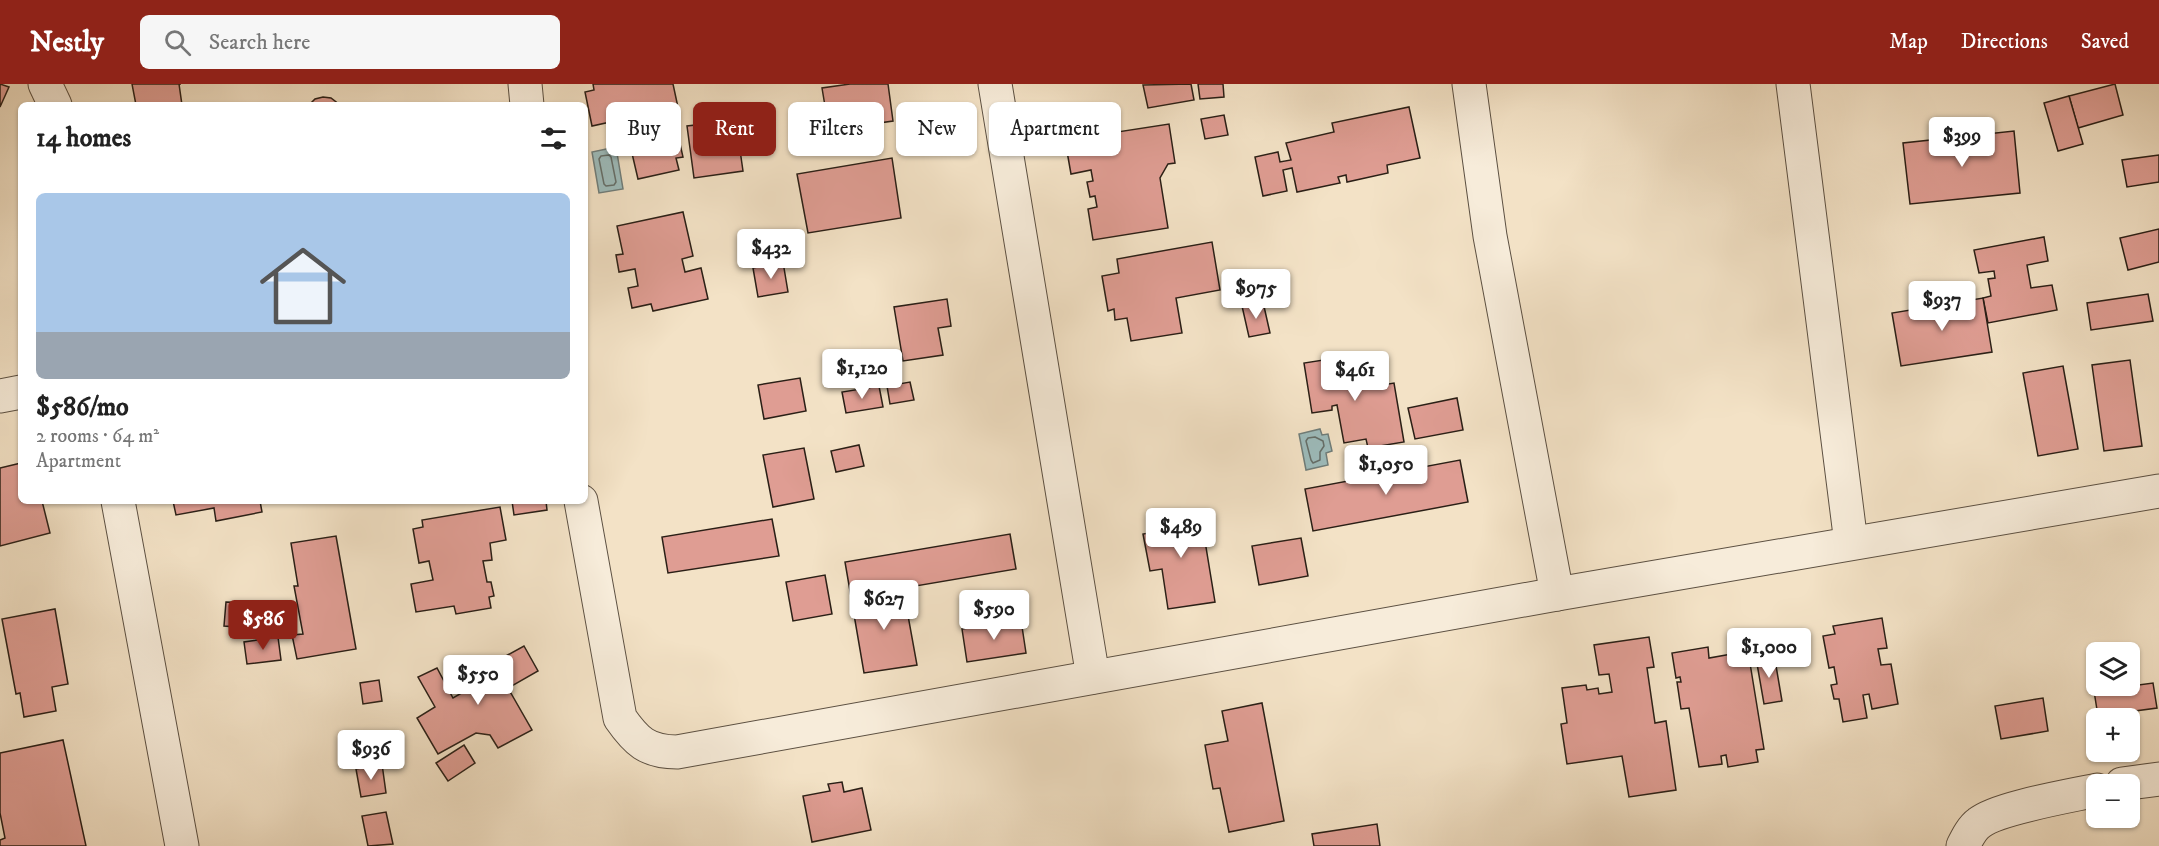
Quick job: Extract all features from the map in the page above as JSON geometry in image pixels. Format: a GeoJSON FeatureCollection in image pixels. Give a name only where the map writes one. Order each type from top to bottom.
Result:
{"type":"FeatureCollection","features":[{"type":"Feature","properties":{"kind":"street"},"geometry":{"type":"LineString","coordinates":[[45,84],[54,102]]}},
{"type":"Feature","properties":{"kind":"street"},"geometry":{"type":"LineString","coordinates":[[525,84],[527,102]]}},
{"type":"Feature","properties":{"kind":"street"},"geometry":{"type":"LineString","coordinates":[[995,84],[1094,677]]}},
{"type":"Feature","properties":{"kind":"street"},"geometry":{"type":"LineString","coordinates":[[1469,84],[1490,236],[1557,594]]}},
{"type":"Feature","properties":{"kind":"street"},"geometry":{"type":"LineString","coordinates":[[1793,84],[1851,543]]}},
{"type":"Feature","properties":{"kind":"street"},"geometry":{"type":"LineString","coordinates":[[0,396],[18,393]]}},
{"type":"Feature","properties":{"kind":"street"},"geometry":{"type":"LineString","coordinates":[[583,504],[620,718],[645,746],[660,752],[677,752],[1557,594],[2159,491]]}},
{"type":"Feature","properties":{"kind":"street"},"geometry":{"type":"LineString","coordinates":[[119,504],[182,846]]}},
{"type":"Feature","properties":{"kind":"street"},"geometry":{"type":"LineString","coordinates":[[2140,781],[2159,778]]}},
{"type":"Feature","properties":{"kind":"street"},"geometry":{"type":"LineString","coordinates":[[1963,846],[1976,824],[1986,818],[2021,807],[2086,792]]}},
{"type":"Feature","properties":{"kind":"water"},"geometry":{"type":"Polygon","coordinates":[[[606,149],[606,156],[618,156],[623,189],[599,193],[592,152],[606,149]]]}},
{"type":"Feature","properties":{"kind":"water"},"geometry":{"type":"Polygon","coordinates":[[[1320,429],[1322,435],[1328,434],[1332,451],[1326,453],[1328,465],[1306,470],[1299,434],[1320,429]]]}},
{"type":"Feature","properties":{"kind":"building"},"geometry":{"type":"Polygon","coordinates":[[[0,84],[9,87],[0,107],[0,84]]]}},
{"type":"Feature","properties":{"kind":"building"},"geometry":{"type":"Polygon","coordinates":[[[132,84],[179,84],[182,102],[135,102],[132,84]]]}},
{"type":"Feature","properties":{"kind":"building"},"geometry":{"type":"Polygon","coordinates":[[[593,84],[673,84],[677,102],[606,102],[606,123],[592,126],[585,92],[594,90],[593,84]]]}},
{"type":"Feature","properties":{"kind":"building"},"geometry":{"type":"Polygon","coordinates":[[[850,84],[888,84],[893,121],[884,122],[884,102],[824,102],[822,88],[850,84]]]}},
{"type":"Feature","properties":{"kind":"building"},"geometry":{"type":"Polygon","coordinates":[[[1191,84],[1194,100],[1148,108],[1143,85],[1191,84]]]}},
{"type":"Feature","properties":{"kind":"building"},"geometry":{"type":"Polygon","coordinates":[[[1198,84],[1223,84],[1224,97],[1200,99],[1198,84]]]}},
{"type":"Feature","properties":{"kind":"building"},"geometry":{"type":"Polygon","coordinates":[[[2115,84],[2123,115],[2078,128],[2069,96],[2115,84]]]}},
{"type":"Feature","properties":{"kind":"building"},"geometry":{"type":"Polygon","coordinates":[[[2069,96],[2083,144],[2058,151],[2044,103],[2069,96]]]}},
{"type":"Feature","properties":{"kind":"building"},"geometry":{"type":"Polygon","coordinates":[[[331,98],[336,102],[312,102],[315,99],[331,98]]]}},
{"type":"Feature","properties":{"kind":"building"},"geometry":{"type":"Polygon","coordinates":[[[1409,107],[1420,158],[1387,165],[1388,173],[1347,182],[1346,175],[1338,177],[1340,183],[1297,192],[1292,168],[1283,170],[1287,191],[1263,196],[1255,157],[1278,152],[1280,162],[1291,160],[1286,143],[1334,132],[1332,123],[1409,107]]]}},
{"type":"Feature","properties":{"kind":"building"},"geometry":{"type":"Polygon","coordinates":[[[1224,115],[1228,135],[1205,139],[1201,119],[1224,115]]]}},
{"type":"Feature","properties":{"kind":"building"},"geometry":{"type":"Polygon","coordinates":[[[1169,124],[1175,163],[1168,164],[1160,178],[1168,228],[1093,240],[1088,209],[1097,207],[1095,196],[1090,197],[1087,182],[1093,181],[1091,170],[1071,174],[1068,156],[1121,156],[1121,131],[1169,124]]]}},
{"type":"Feature","properties":{"kind":"building"},"geometry":{"type":"Polygon","coordinates":[[[693,125],[693,156],[741,156],[743,171],[694,178],[687,126],[693,125]]]}},
{"type":"Feature","properties":{"kind":"building"},"geometry":{"type":"Polygon","coordinates":[[[2014,131],[2020,193],[1910,204],[1903,143],[2014,131]]]}},
{"type":"Feature","properties":{"kind":"building"},"geometry":{"type":"Polygon","coordinates":[[[681,148],[683,157],[676,158],[679,170],[638,179],[633,156],[681,156],[681,148]]]}},
{"type":"Feature","properties":{"kind":"building"},"geometry":{"type":"Polygon","coordinates":[[[2159,155],[2159,182],[2127,187],[2122,160],[2159,155]]]}},
{"type":"Feature","properties":{"kind":"building"},"geometry":{"type":"Polygon","coordinates":[[[892,158],[901,218],[808,233],[797,174],[892,158]]]}},
{"type":"Feature","properties":{"kind":"building"},"geometry":{"type":"Polygon","coordinates":[[[683,212],[693,256],[682,259],[685,272],[701,268],[708,299],[653,311],[651,304],[632,308],[628,288],[638,286],[635,269],[619,272],[616,255],[623,254],[617,226],[683,212]]]}},
{"type":"Feature","properties":{"kind":"building"},"geometry":{"type":"Polygon","coordinates":[[[2159,229],[2159,262],[2128,270],[2120,238],[2159,229]]]}},
{"type":"Feature","properties":{"kind":"building"},"geometry":{"type":"Polygon","coordinates":[[[2044,237],[2048,261],[2027,265],[2031,288],[2052,285],[2057,310],[1988,323],[1983,298],[1991,296],[1988,279],[1995,278],[1994,271],[1979,273],[1974,250],[2044,237]]]}},
{"type":"Feature","properties":{"kind":"building"},"geometry":{"type":"Polygon","coordinates":[[[1212,242],[1220,290],[1176,298],[1182,333],[1131,341],[1127,318],[1115,320],[1114,309],[1108,311],[1102,276],[1119,273],[1117,259],[1212,242]]]}},
{"type":"Feature","properties":{"kind":"building"},"geometry":{"type":"Polygon","coordinates":[[[783,262],[788,292],[758,297],[753,268],[783,262]]]}},
{"type":"Feature","properties":{"kind":"building"},"geometry":{"type":"Polygon","coordinates":[[[2148,294],[2153,321],[2091,330],[2087,303],[2148,294]]]}},
{"type":"Feature","properties":{"kind":"building"},"geometry":{"type":"Polygon","coordinates":[[[1983,298],[1992,352],[1901,366],[1892,313],[1983,298]]]}},
{"type":"Feature","properties":{"kind":"building"},"geometry":{"type":"Polygon","coordinates":[[[947,299],[951,326],[938,328],[943,355],[903,361],[894,307],[947,299]]]}},
{"type":"Feature","properties":{"kind":"building"},"geometry":{"type":"Polygon","coordinates":[[[1263,302],[1270,333],[1249,337],[1242,306],[1263,302]]]}},
{"type":"Feature","properties":{"kind":"building"},"geometry":{"type":"Polygon","coordinates":[[[1336,358],[1338,367],[1367,362],[1371,387],[1394,383],[1404,442],[1368,448],[1366,439],[1344,443],[1337,405],[1332,406],[1332,410],[1312,413],[1304,363],[1336,358]]]}},
{"type":"Feature","properties":{"kind":"building"},"geometry":{"type":"Polygon","coordinates":[[[2130,360],[2142,446],[2104,451],[2092,365],[2130,360]]]}},
{"type":"Feature","properties":{"kind":"building"},"geometry":{"type":"Polygon","coordinates":[[[2063,366],[2078,449],[2038,456],[2023,373],[2063,366]]]}},
{"type":"Feature","properties":{"kind":"building"},"geometry":{"type":"Polygon","coordinates":[[[800,378],[806,411],[764,419],[758,385],[800,378]]]}},
{"type":"Feature","properties":{"kind":"building"},"geometry":{"type":"Polygon","coordinates":[[[910,382],[914,400],[890,404],[887,386],[910,382]]]}},
{"type":"Feature","properties":{"kind":"building"},"geometry":{"type":"Polygon","coordinates":[[[879,386],[883,407],[846,413],[842,392],[879,386]]]}},
{"type":"Feature","properties":{"kind":"building"},"geometry":{"type":"Polygon","coordinates":[[[1457,398],[1463,430],[1415,439],[1408,408],[1457,398]]]}},
{"type":"Feature","properties":{"kind":"building"},"geometry":{"type":"Polygon","coordinates":[[[859,445],[864,466],[836,472],[831,451],[859,445]]]}},
{"type":"Feature","properties":{"kind":"building"},"geometry":{"type":"Polygon","coordinates":[[[804,448],[814,499],[773,507],[763,455],[804,448]]]}},
{"type":"Feature","properties":{"kind":"building"},"geometry":{"type":"Polygon","coordinates":[[[1460,460],[1468,502],[1313,531],[1305,489],[1460,460]]]}},
{"type":"Feature","properties":{"kind":"building"},"geometry":{"type":"Polygon","coordinates":[[[18,464],[18,504],[43,504],[50,533],[0,546],[0,468],[18,464]]]}},
{"type":"Feature","properties":{"kind":"building"},"geometry":{"type":"Polygon","coordinates":[[[174,504],[261,504],[262,512],[216,521],[214,508],[176,515],[174,504]]]}},
{"type":"Feature","properties":{"kind":"building"},"geometry":{"type":"Polygon","coordinates":[[[512,504],[546,504],[547,510],[514,515],[512,504]]]}},
{"type":"Feature","properties":{"kind":"building"},"geometry":{"type":"Polygon","coordinates":[[[500,507],[506,540],[490,543],[492,560],[483,561],[487,582],[491,582],[494,596],[489,597],[491,608],[456,614],[454,606],[416,612],[411,584],[433,580],[429,561],[419,563],[413,529],[423,527],[422,520],[500,507]]]}},
{"type":"Feature","properties":{"kind":"building"},"geometry":{"type":"Polygon","coordinates":[[[1191,510],[1193,525],[1202,523],[1215,602],[1168,609],[1162,569],[1150,571],[1143,534],[1155,532],[1152,516],[1191,510]]]}},
{"type":"Feature","properties":{"kind":"building"},"geometry":{"type":"Polygon","coordinates":[[[772,519],[779,556],[668,573],[662,537],[772,519]]]}},
{"type":"Feature","properties":{"kind":"building"},"geometry":{"type":"Polygon","coordinates":[[[1010,534],[1016,569],[851,597],[845,562],[1010,534]]]}},
{"type":"Feature","properties":{"kind":"building"},"geometry":{"type":"Polygon","coordinates":[[[336,536],[356,649],[297,659],[292,635],[303,634],[294,586],[298,586],[291,543],[336,536]]]}},
{"type":"Feature","properties":{"kind":"building"},"geometry":{"type":"Polygon","coordinates":[[[1301,538],[1308,576],[1259,585],[1252,546],[1301,538]]]}},
{"type":"Feature","properties":{"kind":"building"},"geometry":{"type":"Polygon","coordinates":[[[825,575],[832,614],[793,621],[786,582],[825,575]]]}},
{"type":"Feature","properties":{"kind":"building"},"geometry":{"type":"Polygon","coordinates":[[[903,588],[917,665],[864,673],[851,597],[903,588]]]}},
{"type":"Feature","properties":{"kind":"building"},"geometry":{"type":"Polygon","coordinates":[[[226,602],[251,603],[249,628],[224,626],[226,602]]]}},
{"type":"Feature","properties":{"kind":"building"},"geometry":{"type":"Polygon","coordinates":[[[55,609],[68,684],[52,687],[56,711],[24,717],[20,693],[16,694],[2,619],[55,609]]]}},
{"type":"Feature","properties":{"kind":"building"},"geometry":{"type":"Polygon","coordinates":[[[1882,618],[1887,648],[1878,649],[1881,665],[1891,664],[1898,704],[1872,709],[1869,694],[1863,695],[1867,718],[1843,722],[1839,699],[1834,699],[1831,685],[1837,684],[1834,667],[1829,668],[1823,636],[1835,634],[1833,626],[1882,618]]]}},
{"type":"Feature","properties":{"kind":"building"},"geometry":{"type":"Polygon","coordinates":[[[1021,620],[1026,653],[967,662],[962,629],[1021,620]]]}},
{"type":"Feature","properties":{"kind":"building"},"geometry":{"type":"Polygon","coordinates":[[[278,637],[281,660],[247,664],[244,642],[278,637]]]}},
{"type":"Feature","properties":{"kind":"building"},"geometry":{"type":"Polygon","coordinates":[[[1649,637],[1654,667],[1647,668],[1655,723],[1666,721],[1676,790],[1629,797],[1622,756],[1567,764],[1561,724],[1567,723],[1562,688],[1586,685],[1587,690],[1598,688],[1599,694],[1612,692],[1609,674],[1599,675],[1594,645],[1649,637]]]}},
{"type":"Feature","properties":{"kind":"building"},"geometry":{"type":"Polygon","coordinates":[[[524,646],[538,671],[508,688],[532,730],[498,748],[490,735],[476,733],[438,754],[417,718],[435,707],[418,677],[437,668],[453,698],[500,671],[495,662],[524,646]]]}},
{"type":"Feature","properties":{"kind":"building"},"geometry":{"type":"Polygon","coordinates":[[[1708,647],[1709,658],[1748,651],[1764,749],[1756,750],[1758,762],[1728,767],[1726,755],[1721,756],[1722,764],[1699,767],[1689,708],[1681,709],[1677,682],[1681,682],[1680,677],[1676,678],[1672,653],[1708,647]]]}},
{"type":"Feature","properties":{"kind":"building"},"geometry":{"type":"Polygon","coordinates":[[[1774,654],[1782,701],[1764,704],[1756,658],[1774,654]]]}},
{"type":"Feature","properties":{"kind":"building"},"geometry":{"type":"Polygon","coordinates":[[[379,680],[382,701],[363,704],[360,683],[379,680]]]}},
{"type":"Feature","properties":{"kind":"building"},"geometry":{"type":"Polygon","coordinates":[[[2153,683],[2157,708],[2140,710],[2140,708],[2097,708],[2095,696],[2140,696],[2140,685],[2153,683]]]}},
{"type":"Feature","properties":{"kind":"building"},"geometry":{"type":"Polygon","coordinates":[[[2043,698],[2048,731],[2001,739],[1995,706],[2043,698]]]}},
{"type":"Feature","properties":{"kind":"building"},"geometry":{"type":"Polygon","coordinates":[[[1262,703],[1284,821],[1229,832],[1220,788],[1213,789],[1205,745],[1228,741],[1222,711],[1262,703]]]}},
{"type":"Feature","properties":{"kind":"building"},"geometry":{"type":"Polygon","coordinates":[[[63,740],[86,846],[0,846],[0,840],[5,838],[0,813],[0,753],[63,740]]]}},
{"type":"Feature","properties":{"kind":"building"},"geometry":{"type":"Polygon","coordinates":[[[464,745],[475,763],[448,781],[436,763],[464,745]]]}},
{"type":"Feature","properties":{"kind":"building"},"geometry":{"type":"Polygon","coordinates":[[[382,764],[386,793],[361,797],[356,769],[382,764]]]}},
{"type":"Feature","properties":{"kind":"building"},"geometry":{"type":"Polygon","coordinates":[[[842,782],[844,792],[862,788],[871,830],[812,842],[803,796],[830,791],[828,784],[842,782]]]}},
{"type":"Feature","properties":{"kind":"building"},"geometry":{"type":"Polygon","coordinates":[[[386,812],[393,844],[368,846],[362,816],[386,812]]]}},
{"type":"Feature","properties":{"kind":"building"},"geometry":{"type":"Polygon","coordinates":[[[1377,824],[1380,846],[1314,846],[1312,834],[1377,824]]]}}]}
